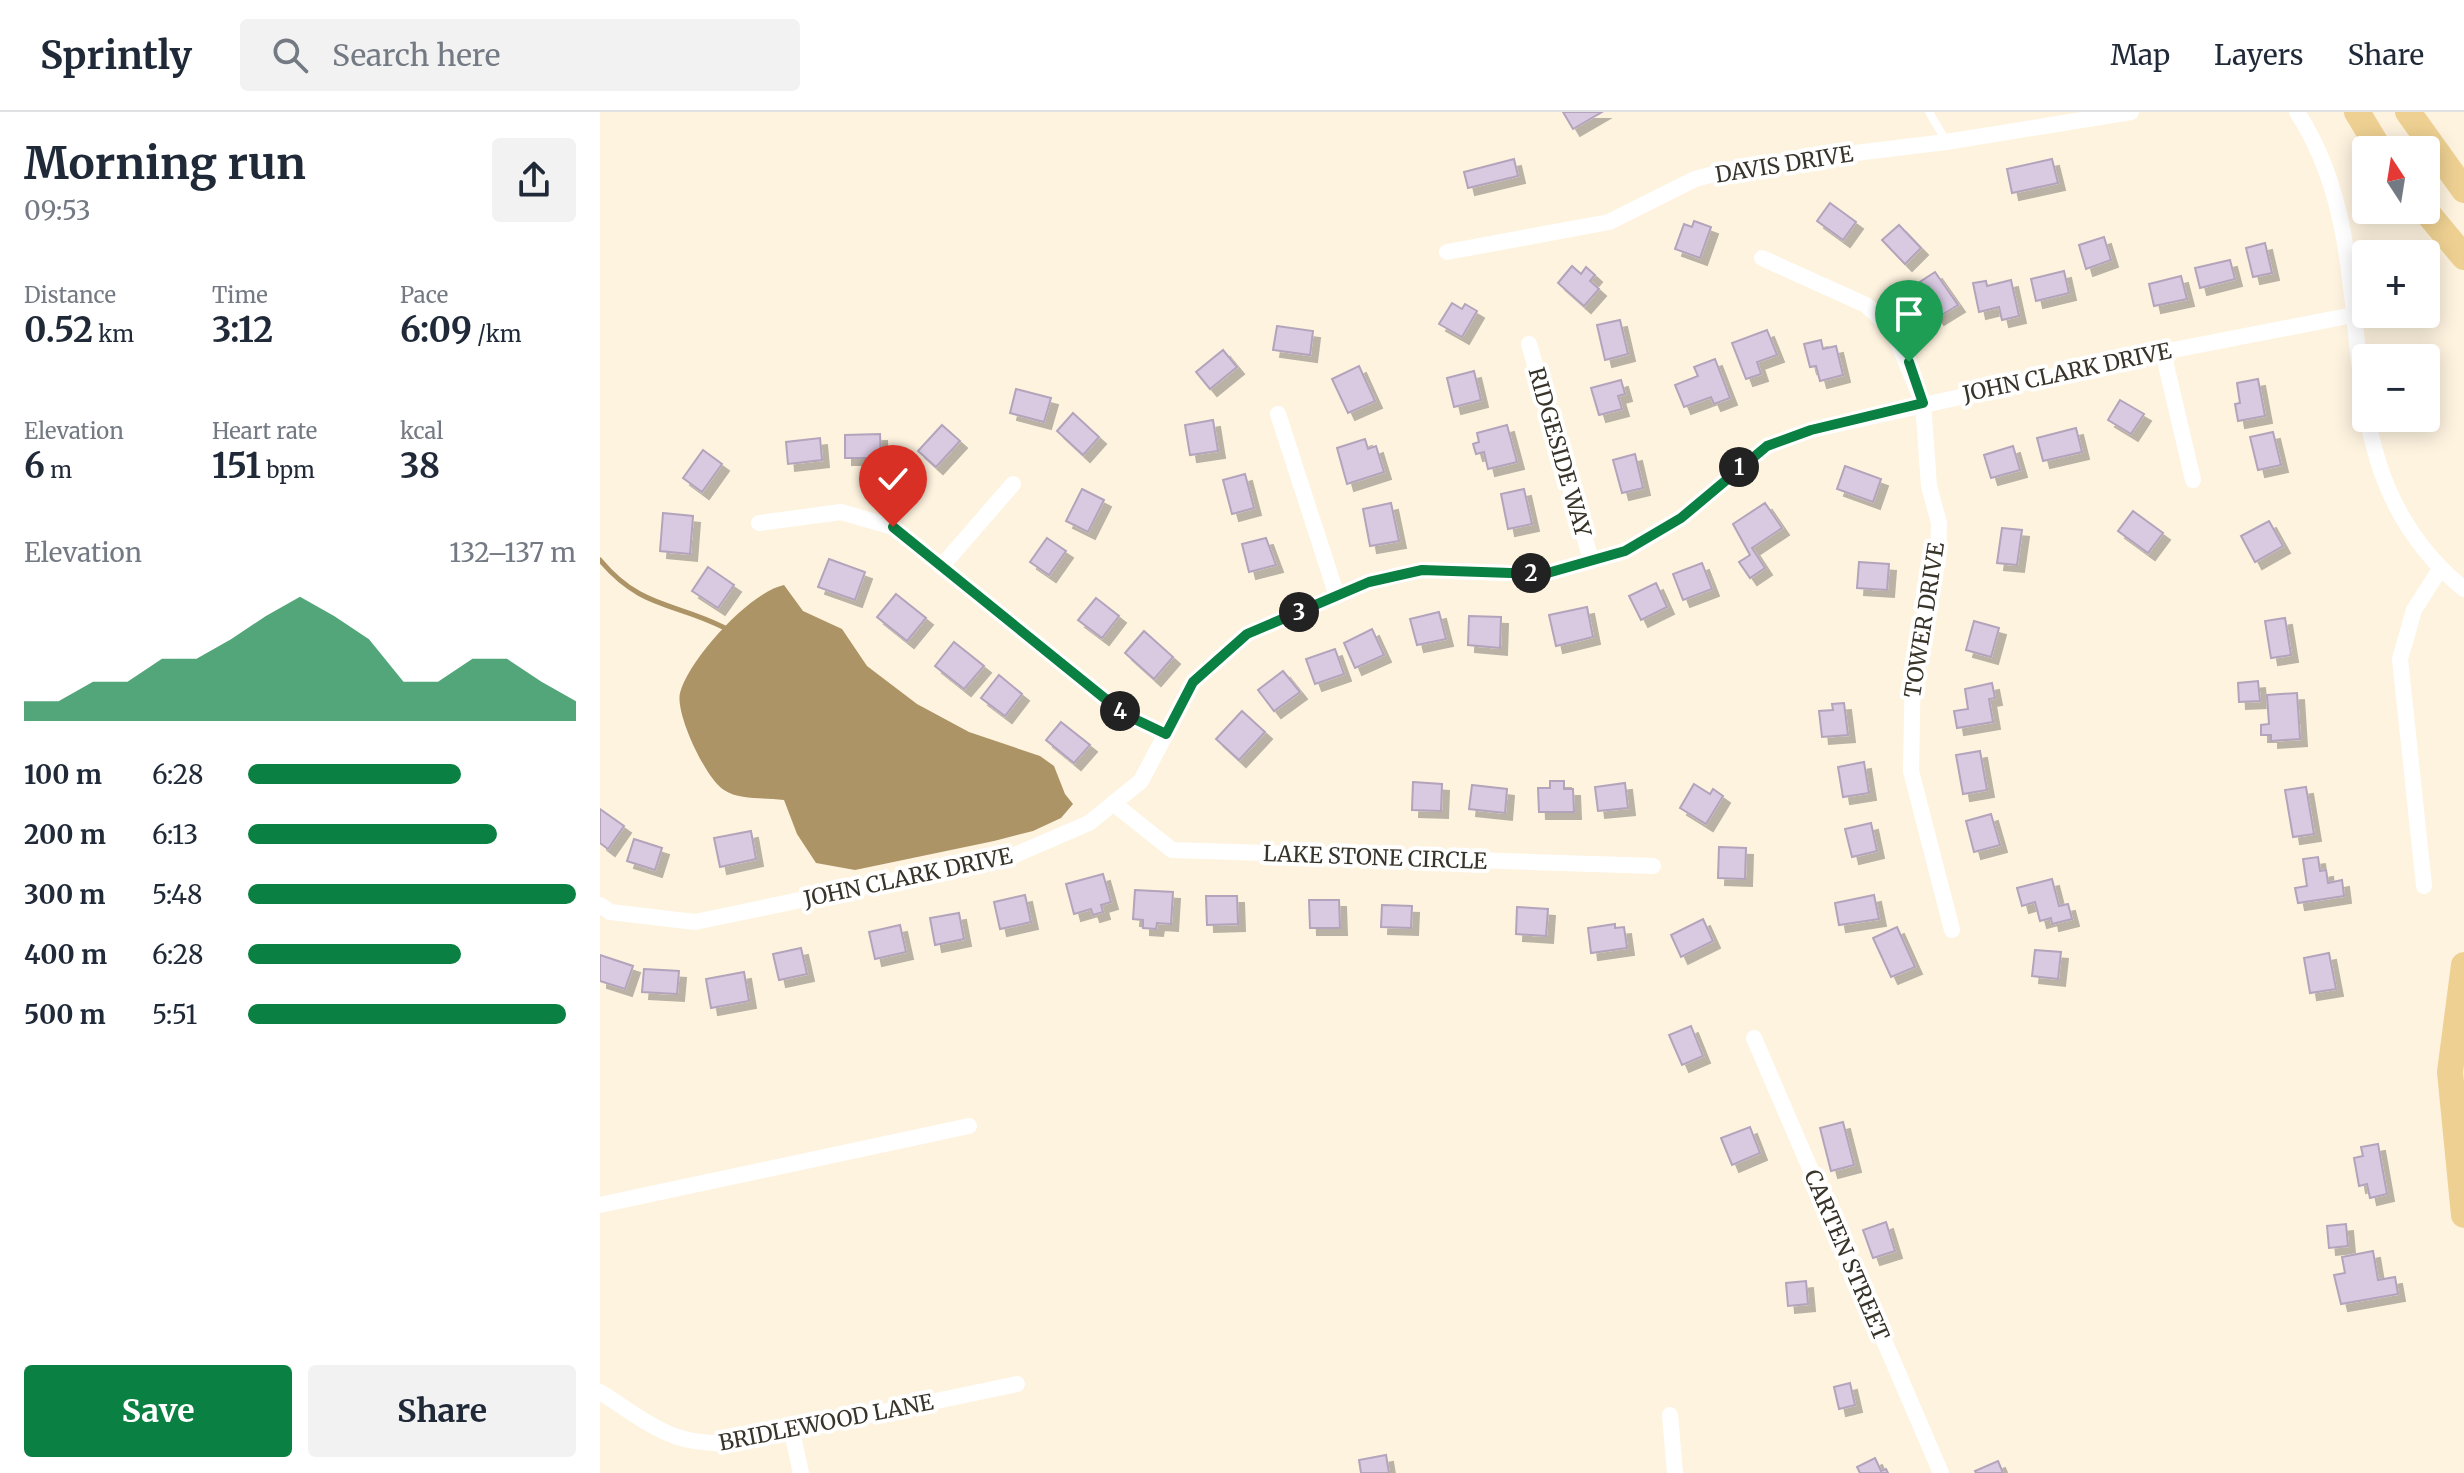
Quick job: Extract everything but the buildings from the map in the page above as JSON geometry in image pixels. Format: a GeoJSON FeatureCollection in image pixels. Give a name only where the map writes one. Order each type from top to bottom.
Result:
{"type":"FeatureCollection","features":[{"type":"Feature","properties":{"kind":"main road"},"geometry":{"type":"LineString","coordinates":[[2357,112],[2372,136]]}},
{"type":"Feature","properties":{"kind":"main road"},"geometry":{"type":"LineString","coordinates":[[2408,112],[2464,190]]}},
{"type":"Feature","properties":{"kind":"main road"},"geometry":{"type":"LineString","coordinates":[[2437,224],[2464,257]]}},
{"type":"Feature","properties":{"kind":"main road"},"geometry":{"type":"LineString","coordinates":[[2464,965],[2450,1072],[2464,1215]]}},
{"type":"Feature","properties":{"kind":"street","name":"DAVIS DRIVE"},"geometry":{"type":"LineString","coordinates":[[1447,252],[1609,222],[1695,179],[1740,167],[1946,142],[2131,112]]}},
{"type":"Feature","properties":{"kind":"street"},"geometry":{"type":"LineString","coordinates":[[2297,112],[2340,208],[2352,307]]}},
{"type":"Feature","properties":{"kind":"street","name":"TOWER DRIVE"},"geometry":{"type":"LineString","coordinates":[[1762,258],[1866,305],[1892,329],[1909,362],[1923,403],[1929,486],[1939,523],[1938,561],[1913,662],[1911,771],[1952,930]]}},
{"type":"Feature","properties":{"kind":"street","name":"JOHN CLARK DRIVE"},"geometry":{"type":"LineString","coordinates":[[600,905],[610,912],[695,922],[1015,855],[1089,823],[1141,781],[1193,682],[1247,634],[1369,582],[1422,570],[1544,574],[1625,551],[1681,518],[1767,446],[1811,430],[2163,352],[2352,315]]}},
{"type":"Feature","properties":{"kind":"street"},"geometry":{"type":"LineString","coordinates":[[2355,328],[2365,416],[2382,481],[2406,527],[2440,569],[2464,589]]}},
{"type":"Feature","properties":{"kind":"street","name":"RIDGESIDE WAY"},"geometry":{"type":"LineString","coordinates":[[1529,344],[1591,560]]}},
{"type":"Feature","properties":{"kind":"street"},"geometry":{"type":"LineString","coordinates":[[2163,352],[2193,480]]}},
{"type":"Feature","properties":{"kind":"street"},"geometry":{"type":"LineString","coordinates":[[1278,414],[1337,596]]}},
{"type":"Feature","properties":{"kind":"street"},"geometry":{"type":"LineString","coordinates":[[941,567],[1013,484]]}},
{"type":"Feature","properties":{"kind":"street"},"geometry":{"type":"LineString","coordinates":[[759,523],[841,512],[893,527],[1124,714],[1166,734]]}},
{"type":"Feature","properties":{"kind":"street"},"geometry":{"type":"LineString","coordinates":[[2424,886],[2400,659],[2414,610],[2440,569]]}},
{"type":"Feature","properties":{"kind":"street","name":"LAKE STONE CIRCLE"},"geometry":{"type":"LineString","coordinates":[[1113,803],[1172,850],[1653,866]]}},
{"type":"Feature","properties":{"kind":"street","name":"CARTEN STREET"},"geometry":{"type":"LineString","coordinates":[[1754,1038],[1941,1473]]}},
{"type":"Feature","properties":{"kind":"street"},"geometry":{"type":"LineString","coordinates":[[600,1205],[969,1126]]}},
{"type":"Feature","properties":{"kind":"street","name":"BRIDLEWOOD LANE"},"geometry":{"type":"LineString","coordinates":[[600,1392],[666,1434],[705,1446],[792,1432],[1017,1384]]}},
{"type":"Feature","properties":{"kind":"street"},"geometry":{"type":"LineString","coordinates":[[1670,1415],[1675,1473]]}},
{"type":"Feature","properties":{"kind":"street"},"geometry":{"type":"LineString","coordinates":[[792,1432],[801,1473]]}},
{"type":"Feature","properties":{"kind":"lane"},"geometry":{"type":"LineString","coordinates":[[1929,112],[1946,142]]}},
{"type":"Feature","properties":{"kind":"shaded area"},"geometry":{"type":"Polygon","coordinates":[[[784,585],[803,611],[842,629],[867,666],[917,704],[969,732],[1040,756],[1054,766],[1065,794],[1073,804],[1061,818],[1033,831],[994,841],[855,870],[816,863],[797,834],[784,800],[738,796],[717,784],[693,745],[680,703],[680,693],[686,679],[708,646],[755,600],[784,585]]]}},
{"type":"Feature","properties":{"kind":"waterway"},"geometry":{"type":"LineString","coordinates":[[600,560],[615,576],[644,596],[725,628]]}},
{"type":"Feature","properties":{"kind":"route"},"geometry":{"type":"LineString","coordinates":[[893,527],[1124,714],[1166,734],[1193,682],[1247,634],[1369,582],[1422,570],[1544,574],[1625,551],[1681,518],[1767,446],[1811,430],[1923,403],[1909,362]]}}]}
